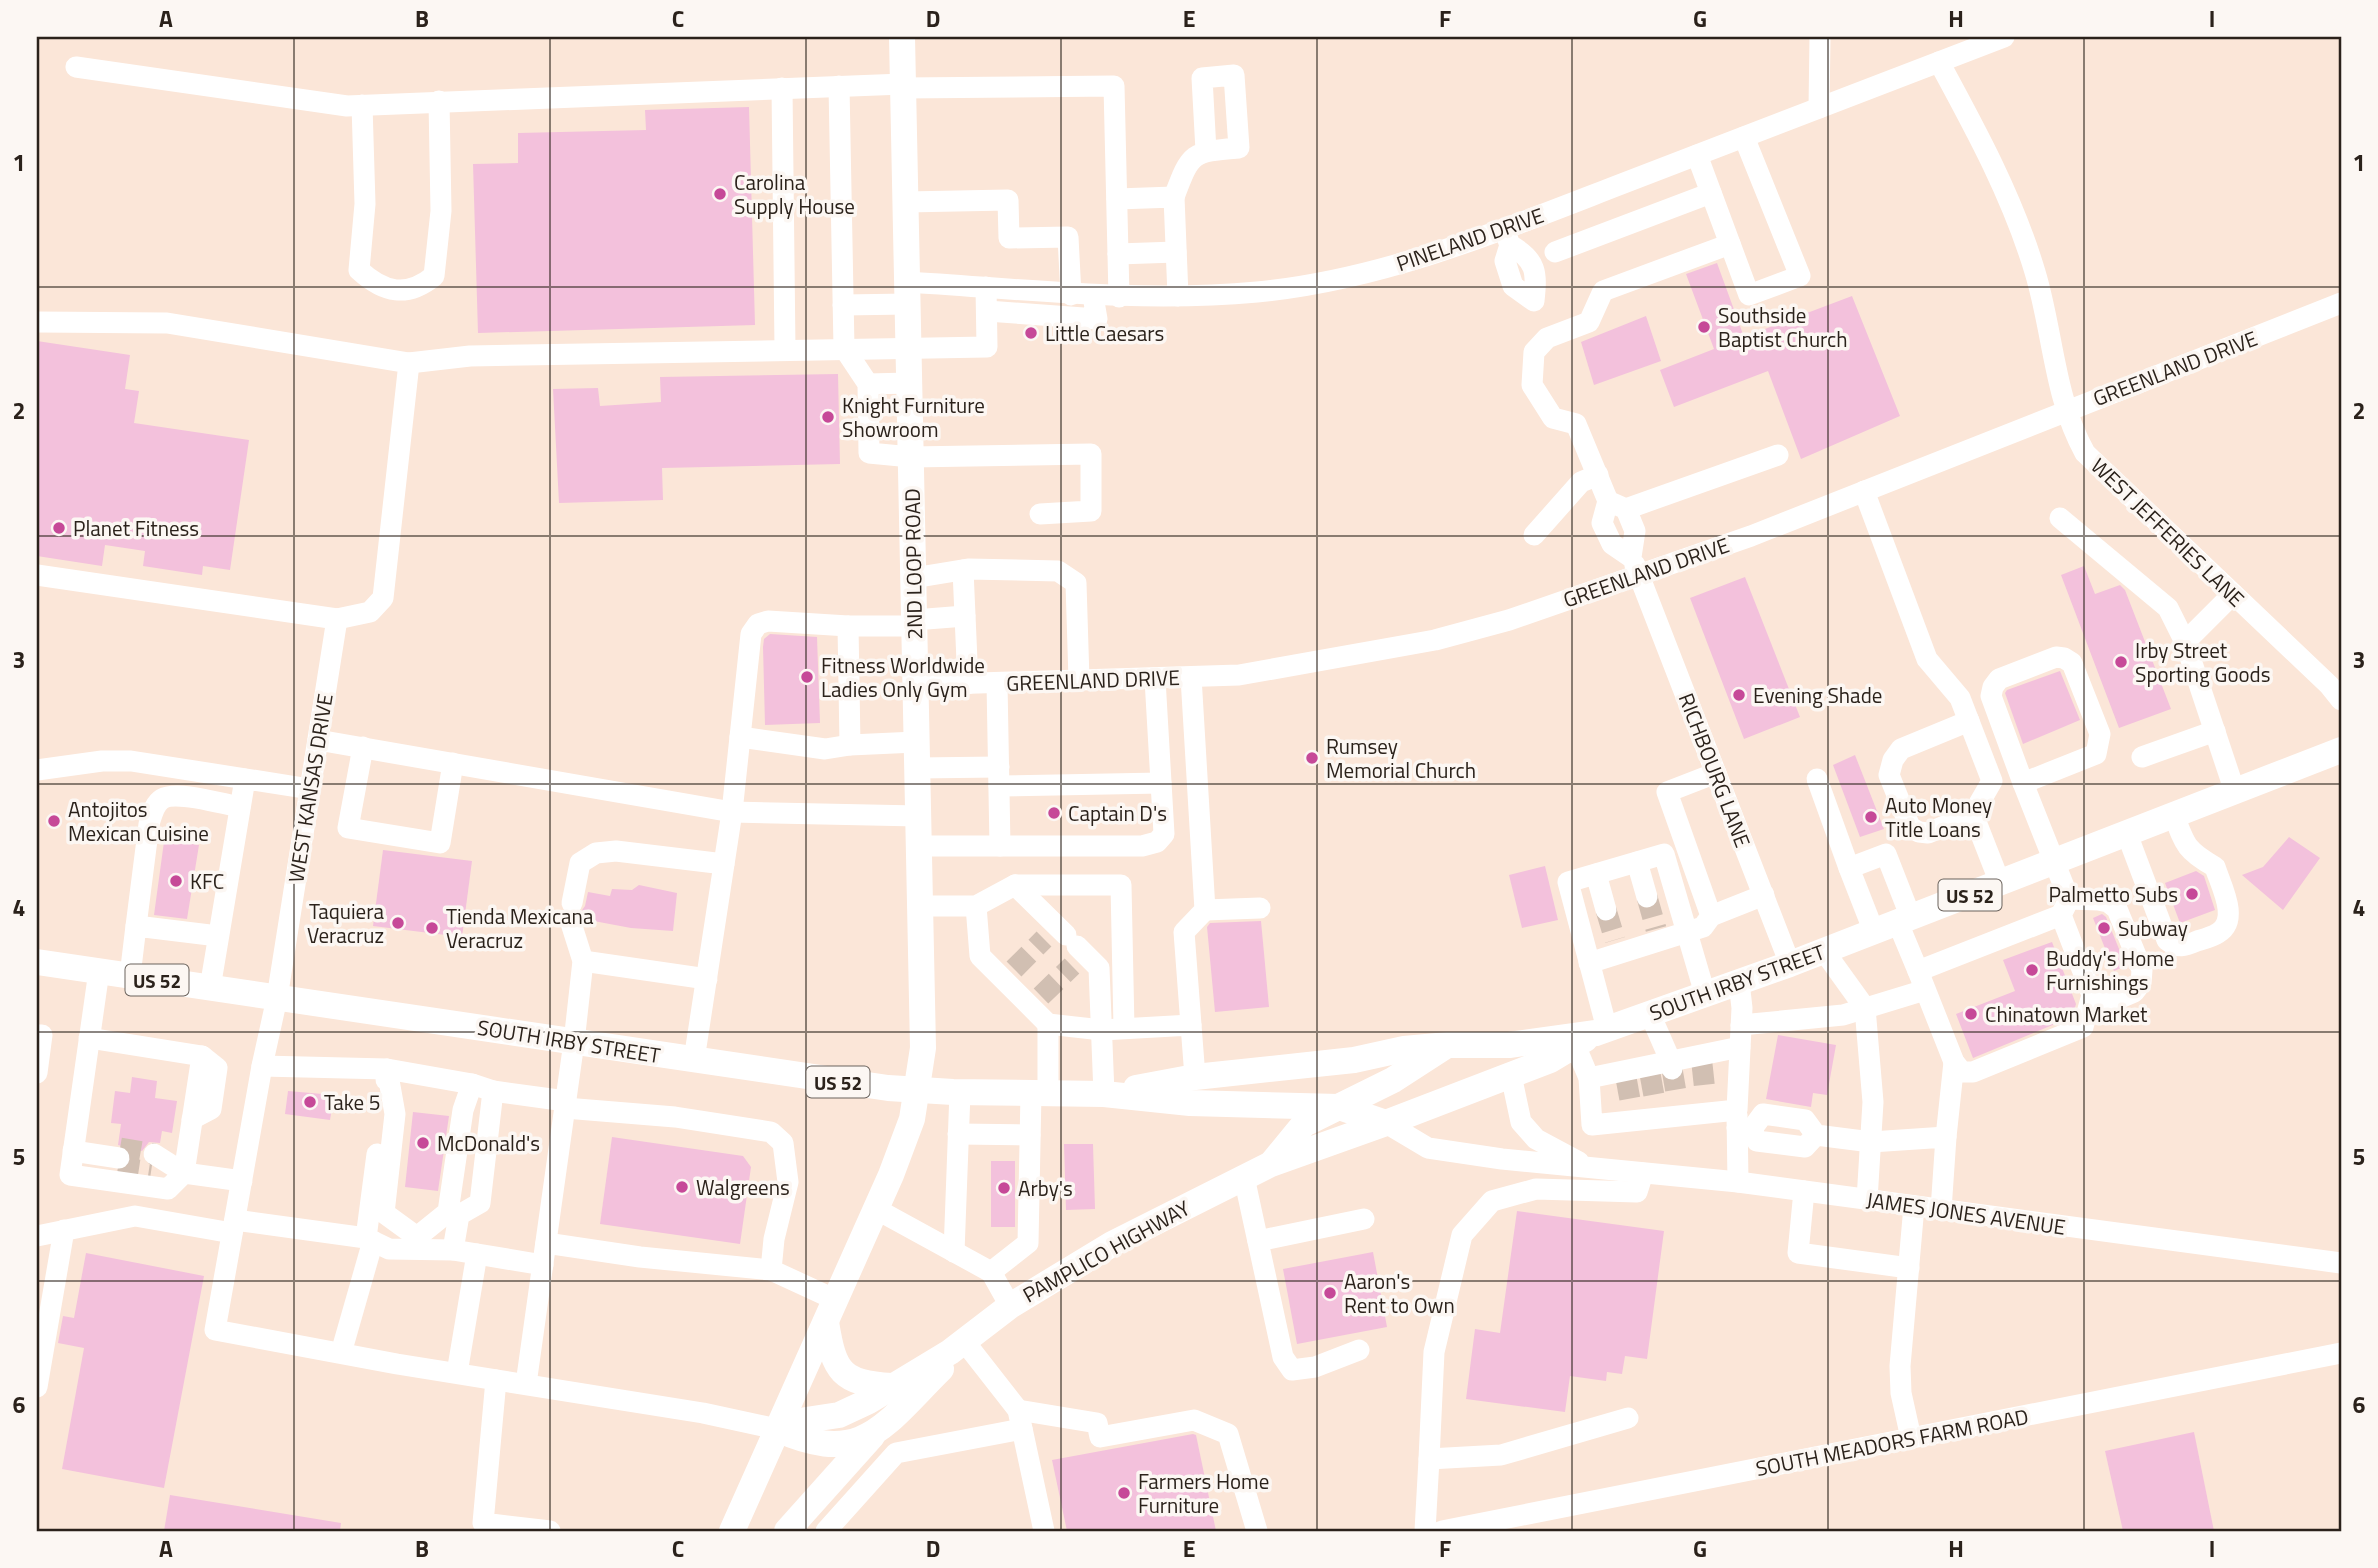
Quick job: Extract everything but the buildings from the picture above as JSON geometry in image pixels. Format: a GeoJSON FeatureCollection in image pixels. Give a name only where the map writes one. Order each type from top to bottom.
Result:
{"type":"FeatureCollection","features":[{"type":"Feature","properties":{"kind":"main road","name":"2ND LOOP ROAD"},"geometry":{"type":"LineString","coordinates":[[902,37],[923,1048],[918,1091]]}},
{"type":"Feature","properties":{"kind":"main road","name":"SOUTH IRBY STREET"},"geometry":{"type":"LineString","coordinates":[[1104,1094],[1195,1077],[1354,1060],[1404,1049],[1448,1045],[1509,1045],[1592,1036],[1874,932],[2341,750]]}},
{"type":"Feature","properties":{"kind":"main road","name":"SOUTH IRBY STREET"},"geometry":{"type":"LineString","coordinates":[[37,962],[809,1078],[918,1091],[1104,1094],[1190,1103],[1339,1107],[1386,1123]]}},
{"type":"Feature","properties":{"kind":"main road","name":"PAMPLICO HIGHWAY"},"geometry":{"type":"LineString","coordinates":[[777,1429],[806,1420],[839,1415],[869,1401],[957,1346],[1010,1306],[1112,1244],[1244,1177],[1271,1164],[1550,1060],[1592,1036]]}},
{"type":"Feature","properties":{"kind":"main road","name":"PAMPLICO HIGHWAY"},"geometry":{"type":"LineString","coordinates":[[1271,1164],[1304,1124],[1393,1080],[1448,1045]]}},
{"type":"Feature","properties":{"kind":"main road"},"geometry":{"type":"LineString","coordinates":[[733,1531],[876,1209],[912,1119],[918,1091]]}},
{"type":"Feature","properties":{"kind":"main road"},"geometry":{"type":"LineString","coordinates":[[831,1311],[834,1358],[845,1374],[864,1384],[892,1385]]}},
{"type":"Feature","properties":{"kind":"main road","name":"PAMPLICO HIGHWAY"},"geometry":{"type":"LineString","coordinates":[[787,1531],[873,1435],[941,1369],[957,1346]]}},
{"type":"Feature","properties":{"kind":"main road"},"geometry":{"type":"LineString","coordinates":[[777,1429],[804,1441],[824,1444],[848,1443],[873,1435]]}},
{"type":"Feature","properties":{"kind":"street"},"geometry":{"type":"LineString","coordinates":[[1819,108],[1820,37]]}},
{"type":"Feature","properties":{"kind":"street","name":"PINELAND DRIVE"},"geometry":{"type":"LineString","coordinates":[[843,305],[908,293],[986,287],[1119,297],[1257,292],[1312,285],[1368,273],[1507,237],[1697,155],[2004,37]]}},
{"type":"Feature","properties":{"kind":"street","name":"WEST JEFFERIES LANE"},"geometry":{"type":"LineString","coordinates":[[1939,62],[1984,145],[2031,258],[2045,304],[2067,411],[2075,436],[2085,453],[2329,685],[2341,700]]}},
{"type":"Feature","properties":{"kind":"street"},"geometry":{"type":"LineString","coordinates":[[76,67],[347,106],[839,86],[1114,86],[1119,297]]}},
{"type":"Feature","properties":{"kind":"street"},"geometry":{"type":"LineString","coordinates":[[839,86],[844,348],[868,384],[869,453],[911,457],[1091,454],[1091,511],[1040,514]]}},
{"type":"Feature","properties":{"kind":"street"},"geometry":{"type":"LineString","coordinates":[[782,88],[785,349]]}},
{"type":"Feature","properties":{"kind":"street"},"geometry":{"type":"LineString","coordinates":[[362,105],[365,204],[359,271],[374,284],[397,290],[418,288],[434,276],[441,211],[439,102]]}},
{"type":"Feature","properties":{"kind":"street"},"geometry":{"type":"LineString","coordinates":[[1697,155],[1749,295],[1800,276],[1744,137]]}},
{"type":"Feature","properties":{"kind":"street"},"geometry":{"type":"LineString","coordinates":[[1178,296],[1174,197],[1187,162],[1206,151]]}},
{"type":"Feature","properties":{"kind":"street"},"geometry":{"type":"LineString","coordinates":[[1555,252],[1711,193]]}},
{"type":"Feature","properties":{"kind":"street"},"geometry":{"type":"LineString","coordinates":[[1117,199],[1174,197]]}},
{"type":"Feature","properties":{"kind":"street"},"geometry":{"type":"LineString","coordinates":[[905,202],[1008,200],[1009,238],[1068,237],[1071,295]]}},
{"type":"Feature","properties":{"kind":"street"},"geometry":{"type":"LineString","coordinates":[[1507,237],[1505,261],[1513,286],[1534,301],[1547,338]]}},
{"type":"Feature","properties":{"kind":"street"},"geometry":{"type":"LineString","coordinates":[[1617,505],[1598,475],[1576,424],[1552,418],[1532,385],[1534,352],[1547,338],[1589,322],[1603,291],[1730,244]]}},
{"type":"Feature","properties":{"kind":"street"},"geometry":{"type":"LineString","coordinates":[[1118,254],[1176,252]]}},
{"type":"Feature","properties":{"kind":"street"},"geometry":{"type":"LineString","coordinates":[[37,322],[167,323],[409,363],[470,356],[987,346],[986,287]]}},
{"type":"Feature","properties":{"kind":"street"},"geometry":{"type":"LineString","coordinates":[[986,311],[1097,320],[1093,296]]}},
{"type":"Feature","properties":{"kind":"street","name":"GREENLAND DRIVE"},"geometry":{"type":"LineString","coordinates":[[915,685],[1155,679],[1252,673],[1435,640],[1509,620],[1635,566],[1864,491],[2341,303]]}},
{"type":"Feature","properties":{"kind":"street"},"geometry":{"type":"LineString","coordinates":[[37,575],[337,620],[370,612],[383,598],[409,363]]}},
{"type":"Feature","properties":{"kind":"street"},"geometry":{"type":"LineString","coordinates":[[868,384],[909,383]]}},
{"type":"Feature","properties":{"kind":"street"},"geometry":{"type":"LineString","coordinates":[[1635,566],[1612,544],[1602,523],[1617,505],[1778,455]]}},
{"type":"Feature","properties":{"kind":"street"},"geometry":{"type":"LineString","coordinates":[[1534,535],[1581,482],[1598,475]]}},
{"type":"Feature","properties":{"kind":"street"},"geometry":{"type":"LineString","coordinates":[[1864,491],[1927,659],[1960,698],[1969,721],[1992,782],[1973,814],[1928,833],[1919,832],[1910,827],[1889,775],[1893,760],[1900,749],[1969,721]]}},
{"type":"Feature","properties":{"kind":"street"},"geometry":{"type":"LineString","coordinates":[[2060,518],[2168,608],[2185,642],[2235,792]]}},
{"type":"Feature","properties":{"kind":"street","name":"RICHBOURG LANE"},"geometry":{"type":"LineString","coordinates":[[1635,566],[1790,964]]}},
{"type":"Feature","properties":{"kind":"street"},"geometry":{"type":"LineString","coordinates":[[963,570],[968,684]]}},
{"type":"Feature","properties":{"kind":"street"},"geometry":{"type":"LineString","coordinates":[[913,578],[963,570],[1058,571],[1076,583],[1079,680]]}},
{"type":"Feature","properties":{"kind":"street"},"geometry":{"type":"LineString","coordinates":[[2185,642],[2233,594]]}},
{"type":"Feature","properties":{"kind":"street"},"geometry":{"type":"LineString","coordinates":[[694,1060],[732,811],[751,634],[758,624],[768,621],[848,626],[965,617]]}},
{"type":"Feature","properties":{"kind":"street","name":"WEST KANSAS DRIVE"},"geometry":{"type":"LineString","coordinates":[[337,620],[277,998],[262,1066],[215,1331],[341,1353]]}},
{"type":"Feature","properties":{"kind":"street"},"geometry":{"type":"LineString","coordinates":[[848,626],[850,745]]}},
{"type":"Feature","properties":{"kind":"street"},"geometry":{"type":"LineString","coordinates":[[1849,867],[1886,854],[1922,980],[1954,1062],[1962,1072],[1973,1072],[2083,1027],[2092,995],[2054,862],[2023,783],[1991,696],[1993,687],[2000,680],[2056,657],[2064,658],[2072,663],[2100,734],[2099,746],[2096,754],[2023,783]]}},
{"type":"Feature","properties":{"kind":"street"},"geometry":{"type":"LineString","coordinates":[[1191,677],[1205,911]]}},
{"type":"Feature","properties":{"kind":"street"},"geometry":{"type":"LineString","coordinates":[[918,846],[1142,846],[1157,842],[1164,834],[1155,679]]}},
{"type":"Feature","properties":{"kind":"street"},"geometry":{"type":"LineString","coordinates":[[997,682],[1000,846]]}},
{"type":"Feature","properties":{"kind":"street"},"geometry":{"type":"LineString","coordinates":[[2142,757],[2214,732]]}},
{"type":"Feature","properties":{"kind":"street"},"geometry":{"type":"LineString","coordinates":[[740,737],[825,749],[850,745],[917,755],[999,776],[1161,783]]}},
{"type":"Feature","properties":{"kind":"street"},"geometry":{"type":"LineString","coordinates":[[318,740],[732,811],[918,816]]}},
{"type":"Feature","properties":{"kind":"street"},"geometry":{"type":"LineString","coordinates":[[363,747],[348,828],[440,843],[453,763]]}},
{"type":"Feature","properties":{"kind":"street"},"geometry":{"type":"LineString","coordinates":[[37,771],[102,761],[131,761],[310,789]]}},
{"type":"Feature","properties":{"kind":"street"},"geometry":{"type":"LineString","coordinates":[[1711,916],[1667,792],[1716,773]]}},
{"type":"Feature","properties":{"kind":"street"},"geometry":{"type":"LineString","coordinates":[[210,988],[245,779]]}},
{"type":"Feature","properties":{"kind":"street"},"geometry":{"type":"LineString","coordinates":[[1817,779],[1874,932]]}},
{"type":"Feature","properties":{"kind":"street"},"geometry":{"type":"LineString","coordinates":[[130,976],[149,824],[154,807],[160,800],[170,796],[240,807]]}},
{"type":"Feature","properties":{"kind":"street"},"geometry":{"type":"LineString","coordinates":[[1973,814],[2000,883]]}},
{"type":"Feature","properties":{"kind":"street"},"geometry":{"type":"LineString","coordinates":[[2127,834],[2167,940],[2174,946],[2182,947],[2219,933],[2227,925],[2230,912],[2215,867],[2195,856],[2185,844],[2174,816]]}},
{"type":"Feature","properties":{"kind":"street"},"geometry":{"type":"LineString","coordinates":[[526,1384],[583,961],[571,911],[580,863],[596,853],[616,851],[724,864]]}},
{"type":"Feature","properties":{"kind":"street"},"geometry":{"type":"LineString","coordinates":[[1705,995],[1664,854],[1568,883],[1589,963],[1592,1036],[1589,1079],[1592,1125],[1632,1113],[1706,1102],[1742,1122],[1763,1114],[1805,1120],[1816,1135],[1871,1142],[1946,1137]]}},
{"type":"Feature","properties":{"kind":"street"},"geometry":{"type":"LineString","coordinates":[[1637,862],[1647,897]]}},
{"type":"Feature","properties":{"kind":"street"},"geometry":{"type":"LineString","coordinates":[[1596,874],[1606,910]]}},
{"type":"Feature","properties":{"kind":"street"},"geometry":{"type":"LineString","coordinates":[[920,906],[976,906],[1015,885],[1121,885],[1124,1028]]}},
{"type":"Feature","properties":{"kind":"street"},"geometry":{"type":"LineString","coordinates":[[1015,885],[1067,944],[1099,968],[1104,1094]]}},
{"type":"Feature","properties":{"kind":"street"},"geometry":{"type":"LineString","coordinates":[[1589,963],[1617,947],[1658,935],[1686,934],[1703,927],[1711,916],[1764,895]]}},
{"type":"Feature","properties":{"kind":"street"},"geometry":{"type":"LineString","coordinates":[[1741,1025],[1843,1014],[1865,1008],[2065,907],[2098,900],[2108,902],[2117,909],[2141,970],[2140,983],[2134,992],[2106,1004],[2092,995]]}},
{"type":"Feature","properties":{"kind":"street"},"geometry":{"type":"LineString","coordinates":[[976,906],[980,956],[1008,974],[1036,1001],[1048,1024],[1040,1093],[1030,1135],[1028,1243],[991,1272]]}},
{"type":"Feature","properties":{"kind":"street"},"geometry":{"type":"LineString","coordinates":[[1195,1077],[1184,932],[1205,911],[1260,908]]}},
{"type":"Feature","properties":{"kind":"street"},"geometry":{"type":"LineString","coordinates":[[136,926],[218,936]]}},
{"type":"Feature","properties":{"kind":"street"},"geometry":{"type":"LineString","coordinates":[[1824,951],[1865,1008],[1873,1102],[1867,1199]]}},
{"type":"Feature","properties":{"kind":"street"},"geometry":{"type":"LineString","coordinates":[[583,961],[707,979]]}},
{"type":"Feature","properties":{"kind":"street"},"geometry":{"type":"LineString","coordinates":[[73,1157],[99,971]]}},
{"type":"Feature","properties":{"kind":"street"},"geometry":{"type":"LineString","coordinates":[[1738,1182],[1742,1122],[1739,982]]}},
{"type":"Feature","properties":{"kind":"street"},"geometry":{"type":"LineString","coordinates":[[1650,1014],[1672,1065]]}},
{"type":"Feature","properties":{"kind":"street"},"geometry":{"type":"LineString","coordinates":[[1048,1024],[1102,1030],[1191,1025]]}},
{"type":"Feature","properties":{"kind":"street"},"geometry":{"type":"LineString","coordinates":[[37,1073],[40,1035]]}},
{"type":"Feature","properties":{"kind":"street"},"geometry":{"type":"LineString","coordinates":[[73,1157],[168,1189],[184,1172],[202,1056],[89,1038]]}},
{"type":"Feature","properties":{"kind":"street"},"geometry":{"type":"LineString","coordinates":[[1589,1079],[1701,1060],[1740,1047]]}},
{"type":"Feature","properties":{"kind":"street"},"geometry":{"type":"LineString","coordinates":[[1941,1210],[1954,1062]]}},
{"type":"Feature","properties":{"kind":"street"},"geometry":{"type":"LineString","coordinates":[[262,1066],[387,1069],[565,1104],[771,1132],[783,1143],[788,1182],[774,1239],[771,1270]]}},
{"type":"Feature","properties":{"kind":"street"},"geometry":{"type":"LineString","coordinates":[[387,1069],[396,1114],[384,1213],[417,1237],[448,1212],[463,1110],[472,1084]]}},
{"type":"Feature","properties":{"kind":"street"},"geometry":{"type":"LineString","coordinates":[[387,1069],[369,1240],[341,1353],[703,1413],[777,1429]]}},
{"type":"Feature","properties":{"kind":"street","name":"JAMES JONES AVENUE"},"geometry":{"type":"LineString","coordinates":[[1511,1075],[1521,1122],[1536,1139],[1590,1167]]}},
{"type":"Feature","properties":{"kind":"street"},"geometry":{"type":"LineString","coordinates":[[453,1251],[459,1215],[480,1203],[493,1091]]}},
{"type":"Feature","properties":{"kind":"street"},"geometry":{"type":"LineString","coordinates":[[954,1252],[960,1092]]}},
{"type":"Feature","properties":{"kind":"street","name":"JAMES JONES AVENUE"},"geometry":{"type":"LineString","coordinates":[[1386,1123],[1428,1147],[1502,1159],[1738,1182],[2341,1263]]}},
{"type":"Feature","properties":{"kind":"street"},"geometry":{"type":"LineString","coordinates":[[958,1134],[1030,1135]]}},
{"type":"Feature","properties":{"kind":"street"},"geometry":{"type":"LineString","coordinates":[[73,1157],[119,1158]]}},
{"type":"Feature","properties":{"kind":"street"},"geometry":{"type":"LineString","coordinates":[[152,1163],[184,1172],[242,1181]]}},
{"type":"Feature","properties":{"kind":"street"},"geometry":{"type":"LineString","coordinates":[[1425,1531],[1434,1352],[1462,1234],[1492,1201],[1536,1189],[1637,1192],[1643,1173]]}},
{"type":"Feature","properties":{"kind":"street"},"geometry":{"type":"LineString","coordinates":[[1244,1177],[1283,1357],[1292,1370],[1315,1367],[1359,1350]]}},
{"type":"Feature","properties":{"kind":"street"},"geometry":{"type":"LineString","coordinates":[[1804,1191],[1798,1253],[1909,1268]]}},
{"type":"Feature","properties":{"kind":"street"},"geometry":{"type":"LineString","coordinates":[[1911,1438],[1901,1392],[1900,1366],[1914,1206]]}},
{"type":"Feature","properties":{"kind":"street"},"geometry":{"type":"LineString","coordinates":[[876,1209],[991,1272],[1010,1306]]}},
{"type":"Feature","properties":{"kind":"street"},"geometry":{"type":"LineString","coordinates":[[37,1236],[135,1216],[369,1240],[389,1249],[453,1251],[543,1265]]}},
{"type":"Feature","properties":{"kind":"street"},"geometry":{"type":"LineString","coordinates":[[1258,1241],[1364,1219]]}},
{"type":"Feature","properties":{"kind":"street"},"geometry":{"type":"LineString","coordinates":[[37,1387],[64,1230]]}},
{"type":"Feature","properties":{"kind":"street"},"geometry":{"type":"LineString","coordinates":[[546,1243],[640,1257],[771,1270],[831,1311]]}},
{"type":"Feature","properties":{"kind":"street"},"geometry":{"type":"LineString","coordinates":[[457,1373],[477,1254]]}},
{"type":"Feature","properties":{"kind":"street"},"geometry":{"type":"LineString","coordinates":[[957,1346],[1020,1420],[1044,1531]]}},
{"type":"Feature","properties":{"kind":"street","name":"SOUTH MEADORS FARM ROAD"},"geometry":{"type":"LineString","coordinates":[[1442,1531],[2341,1353]]}},
{"type":"Feature","properties":{"kind":"street"},"geometry":{"type":"LineString","coordinates":[[496,1380],[483,1523],[548,1531]]}},
{"type":"Feature","properties":{"kind":"street"},"geometry":{"type":"LineString","coordinates":[[1429,1459],[1501,1455],[1628,1418]]}},
{"type":"Feature","properties":{"kind":"street"},"geometry":{"type":"LineString","coordinates":[[826,1531],[896,1453],[1020,1420],[1097,1423],[1100,1437],[1194,1420],[1228,1434],[1258,1531]]}},
{"type":"Feature","properties":{"kind":"tunnel"},"geometry":{"type":"LineString","coordinates":[[1647,897],[1656,929]]}},
{"type":"Feature","properties":{"kind":"tunnel"},"geometry":{"type":"LineString","coordinates":[[1606,910],[1615,940]]}},
{"type":"Feature","properties":{"kind":"tunnel"},"geometry":{"type":"LineString","coordinates":[[1014,969],[1044,939]]}},
{"type":"Feature","properties":{"kind":"tunnel"},"geometry":{"type":"LineString","coordinates":[[1041,996],[1072,966]]}},
{"type":"Feature","properties":{"kind":"tunnel"},"geometry":{"type":"LineString","coordinates":[[1702,1064],[1705,1092]]}},
{"type":"Feature","properties":{"kind":"tunnel"},"geometry":{"type":"LineString","coordinates":[[1672,1069],[1677,1098]]}},
{"type":"Feature","properties":{"kind":"tunnel"},"geometry":{"type":"LineString","coordinates":[[1650,1074],[1655,1101]]}},
{"type":"Feature","properties":{"kind":"tunnel"},"geometry":{"type":"LineString","coordinates":[[1626,1078],[1631,1105]]}},
{"type":"Feature","properties":{"kind":"tunnel"},"geometry":{"type":"LineString","coordinates":[[120,1148],[154,1154]]}},
{"type":"Feature","properties":{"kind":"tunnel"},"geometry":{"type":"LineString","coordinates":[[118,1167],[151,1172]]}},
{"type":"Feature","properties":{"kind":"place","name":"Carolina Supply House"},"geometry":{"type":"Point","coordinates":[720,194]}},
{"type":"Feature","properties":{"kind":"place","name":"Southside Baptist Church"},"geometry":{"type":"Point","coordinates":[1704,327]}},
{"type":"Feature","properties":{"kind":"place","name":"Little Caesars"},"geometry":{"type":"Point","coordinates":[1031,333]}},
{"type":"Feature","properties":{"kind":"place","name":"Knight Furniture Showroom"},"geometry":{"type":"Point","coordinates":[828,417]}},
{"type":"Feature","properties":{"kind":"place","name":"Planet Fitness"},"geometry":{"type":"Point","coordinates":[59,528]}},
{"type":"Feature","properties":{"kind":"place","name":"Irby Street Sporting Goods"},"geometry":{"type":"Point","coordinates":[2121,662]}},
{"type":"Feature","properties":{"kind":"place","name":"Fitness Worldwide Ladies Only Gym"},"geometry":{"type":"Point","coordinates":[807,677]}},
{"type":"Feature","properties":{"kind":"place","name":"Evening Shade"},"geometry":{"type":"Point","coordinates":[1739,695]}},
{"type":"Feature","properties":{"kind":"place","name":"Rumsey Memorial Church"},"geometry":{"type":"Point","coordinates":[1312,758]}},
{"type":"Feature","properties":{"kind":"place","name":"Captain D's"},"geometry":{"type":"Point","coordinates":[1054,813]}},
{"type":"Feature","properties":{"kind":"place","name":"Auto Money Title Loans"},"geometry":{"type":"Point","coordinates":[1871,817]}},
{"type":"Feature","properties":{"kind":"place","name":"Antojitos Mexican Cuisine"},"geometry":{"type":"Point","coordinates":[54,821]}},
{"type":"Feature","properties":{"kind":"place","name":"KFC"},"geometry":{"type":"Point","coordinates":[176,881]}},
{"type":"Feature","properties":{"kind":"place","name":"Palmetto Subs"},"geometry":{"type":"Point","coordinates":[2192,894]}},
{"type":"Feature","properties":{"kind":"place","name":"Taquiera Veracruz"},"geometry":{"type":"Point","coordinates":[398,923]}},
{"type":"Feature","properties":{"kind":"place","name":"Tienda Mexicana Veracruz"},"geometry":{"type":"Point","coordinates":[432,928]}},
{"type":"Feature","properties":{"kind":"place","name":"Subway"},"geometry":{"type":"Point","coordinates":[2104,928]}},
{"type":"Feature","properties":{"kind":"place","name":"Buddy's Home Furnishings"},"geometry":{"type":"Point","coordinates":[2032,970]}},
{"type":"Feature","properties":{"kind":"place","name":"Chinatown Market"},"geometry":{"type":"Point","coordinates":[1971,1014]}},
{"type":"Feature","properties":{"kind":"place","name":"Take 5"},"geometry":{"type":"Point","coordinates":[310,1102]}},
{"type":"Feature","properties":{"kind":"place","name":"McDonald's"},"geometry":{"type":"Point","coordinates":[423,1143]}},
{"type":"Feature","properties":{"kind":"place","name":"Walgreens"},"geometry":{"type":"Point","coordinates":[682,1187]}},
{"type":"Feature","properties":{"kind":"place","name":"Arby's"},"geometry":{"type":"Point","coordinates":[1004,1188]}},
{"type":"Feature","properties":{"kind":"place","name":"Aaron's Rent to Own"},"geometry":{"type":"Point","coordinates":[1330,1293]}},
{"type":"Feature","properties":{"kind":"place","name":"Farmers Home Furniture"},"geometry":{"type":"Point","coordinates":[1124,1493]}}]}
